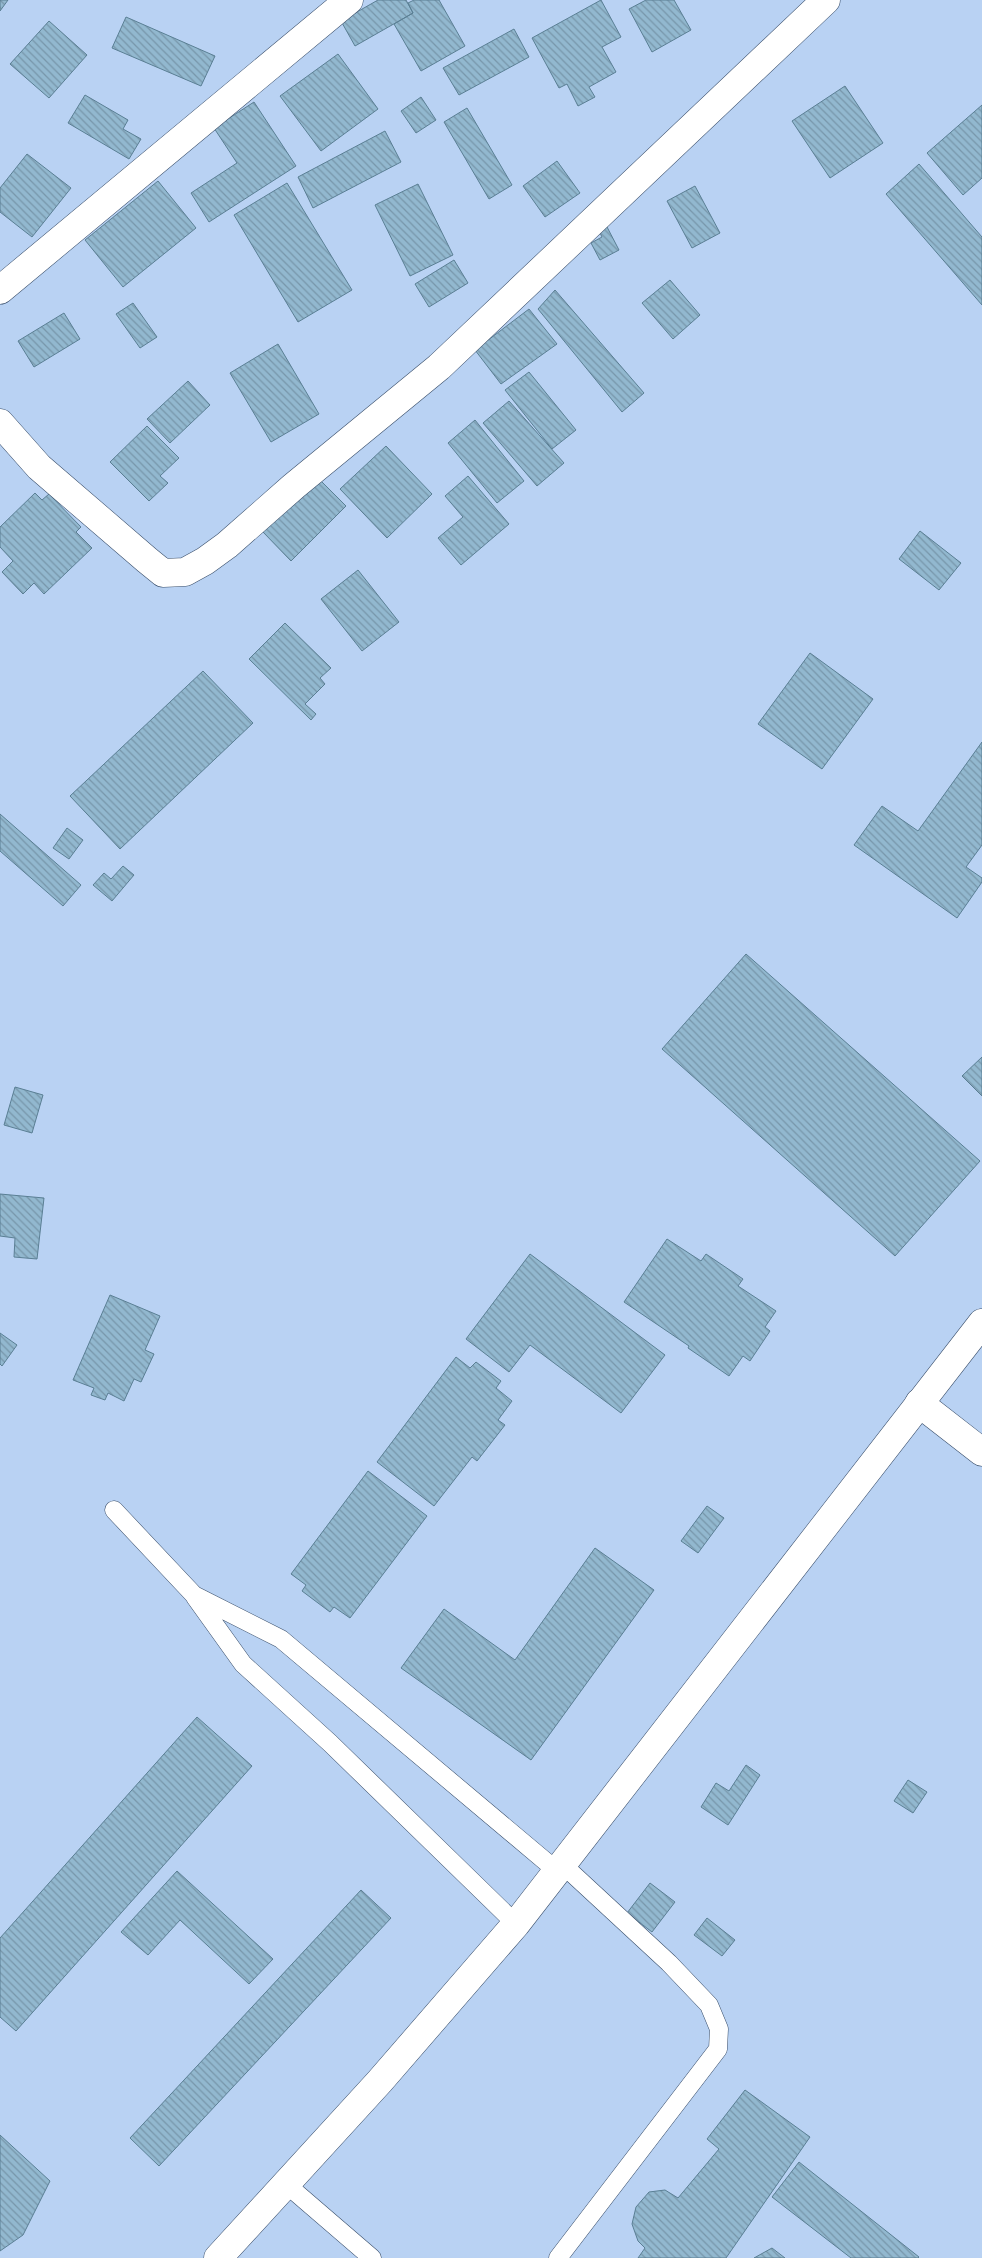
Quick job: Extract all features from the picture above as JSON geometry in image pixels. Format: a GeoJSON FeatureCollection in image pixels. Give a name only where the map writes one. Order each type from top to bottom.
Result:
{"type":"FeatureCollection","features":[{"type":"Feature","properties":{"kind":"street"},"geometry":{"type":"LineString","coordinates":[[0,290],[349,0]]}},
{"type":"Feature","properties":{"kind":"street"},"geometry":{"type":"LineString","coordinates":[[0,423],[39,467],[163,573],[184,572],[205,561],[226,545],[294,486],[439,367],[826,0]]}},
{"type":"Feature","properties":{"kind":"street"},"geometry":{"type":"LineString","coordinates":[[218,2258],[380,2081],[516,1924],[982,1323]]}},
{"type":"Feature","properties":{"kind":"street"},"geometry":{"type":"LineString","coordinates":[[919,1403],[982,1452]]}},
{"type":"Feature","properties":{"kind":"lane"},"geometry":{"type":"LineString","coordinates":[[114,1510],[194,1595],[243,1664],[330,1744],[516,1924]]}},
{"type":"Feature","properties":{"kind":"lane"},"geometry":{"type":"LineString","coordinates":[[194,1595],[281,1639],[559,1867],[682,1977],[709,2005],[719,2029],[718,2049],[558,2258]]}},
{"type":"Feature","properties":{"kind":"lane"},"geometry":{"type":"LineString","coordinates":[[286,2184],[372,2258]]}},
{"type":"Feature","properties":{"kind":"building"},"geometry":{"type":"Polygon","coordinates":[[[0,0],[8,0],[0,11],[0,0]]]}},
{"type":"Feature","properties":{"kind":"building"},"geometry":{"type":"Polygon","coordinates":[[[378,0],[406,0],[413,13],[355,46],[341,21],[378,0]]]}},
{"type":"Feature","properties":{"kind":"building"},"geometry":{"type":"Polygon","coordinates":[[[414,0],[439,0],[465,46],[421,71],[394,24],[413,13],[408,3],[414,0]]]}},
{"type":"Feature","properties":{"kind":"building"},"geometry":{"type":"Polygon","coordinates":[[[601,0],[621,37],[602,47],[616,72],[589,87],[595,97],[578,106],[567,84],[559,88],[532,38],[601,0]]]}},
{"type":"Feature","properties":{"kind":"building"},"geometry":{"type":"Polygon","coordinates":[[[646,0],[674,0],[691,30],[652,52],[629,9],[646,0]]]}},
{"type":"Feature","properties":{"kind":"building"},"geometry":{"type":"Polygon","coordinates":[[[126,17],[215,56],[201,86],[112,48],[126,17]]]}},
{"type":"Feature","properties":{"kind":"building"},"geometry":{"type":"Polygon","coordinates":[[[49,21],[87,55],[49,98],[10,64],[49,21]]]}},
{"type":"Feature","properties":{"kind":"building"},"geometry":{"type":"Polygon","coordinates":[[[514,29],[529,57],[459,95],[443,68],[514,29]]]}},
{"type":"Feature","properties":{"kind":"building"},"geometry":{"type":"Polygon","coordinates":[[[338,54],[378,109],[321,151],[280,96],[338,54]]]}},
{"type":"Feature","properties":{"kind":"building"},"geometry":{"type":"Polygon","coordinates":[[[845,86],[883,143],[830,178],[792,121],[845,86]]]}},
{"type":"Feature","properties":{"kind":"building"},"geometry":{"type":"Polygon","coordinates":[[[85,95],[128,120],[123,129],[141,139],[129,159],[68,123],[85,95]]]}},
{"type":"Feature","properties":{"kind":"building"},"geometry":{"type":"Polygon","coordinates":[[[421,97],[436,120],[416,133],[401,111],[421,97]]]}},
{"type":"Feature","properties":{"kind":"building"},"geometry":{"type":"Polygon","coordinates":[[[254,102],[296,166],[209,222],[191,193],[237,163],[214,128],[254,102]]]}},
{"type":"Feature","properties":{"kind":"building"},"geometry":{"type":"Polygon","coordinates":[[[982,105],[982,178],[963,195],[927,153],[982,105]]]}},
{"type":"Feature","properties":{"kind":"building"},"geometry":{"type":"Polygon","coordinates":[[[467,108],[512,185],[489,199],[444,122],[467,108]]]}},
{"type":"Feature","properties":{"kind":"building"},"geometry":{"type":"Polygon","coordinates":[[[385,131],[401,162],[313,208],[298,177],[385,131]]]}},
{"type":"Feature","properties":{"kind":"building"},"geometry":{"type":"Polygon","coordinates":[[[27,154],[71,188],[32,237],[0,212],[0,188],[27,154]]]}},
{"type":"Feature","properties":{"kind":"building"},"geometry":{"type":"Polygon","coordinates":[[[557,161],[580,193],[545,217],[523,186],[557,161]]]}},
{"type":"Feature","properties":{"kind":"building"},"geometry":{"type":"Polygon","coordinates":[[[919,164],[982,237],[982,305],[886,194],[919,164]]]}},
{"type":"Feature","properties":{"kind":"building"},"geometry":{"type":"Polygon","coordinates":[[[158,181],[196,228],[123,287],[85,240],[158,181]]]}},
{"type":"Feature","properties":{"kind":"building"},"geometry":{"type":"Polygon","coordinates":[[[287,183],[352,290],[298,322],[234,215],[287,183]]]}},
{"type":"Feature","properties":{"kind":"building"},"geometry":{"type":"Polygon","coordinates":[[[418,184],[453,255],[410,276],[375,205],[418,184]]]}},
{"type":"Feature","properties":{"kind":"building"},"geometry":{"type":"Polygon","coordinates":[[[695,186],[720,233],[692,248],[667,201],[695,186]]]}},
{"type":"Feature","properties":{"kind":"building"},"geometry":{"type":"Polygon","coordinates":[[[606,225],[619,250],[600,260],[591,243],[602,237],[598,229],[606,225]]]}},
{"type":"Feature","properties":{"kind":"building"},"geometry":{"type":"Polygon","coordinates":[[[454,260],[468,283],[429,307],[415,284],[454,260]]]}},
{"type":"Feature","properties":{"kind":"building"},"geometry":{"type":"Polygon","coordinates":[[[670,280],[700,315],[673,339],[642,303],[670,280]]]}},
{"type":"Feature","properties":{"kind":"building"},"geometry":{"type":"Polygon","coordinates":[[[555,290],[644,393],[622,412],[538,309],[555,290]]]}},
{"type":"Feature","properties":{"kind":"building"},"geometry":{"type":"Polygon","coordinates":[[[133,303],[157,337],[140,348],[116,314],[133,303]]]}},
{"type":"Feature","properties":{"kind":"building"},"geometry":{"type":"Polygon","coordinates":[[[529,309],[557,344],[501,384],[475,350],[529,309]]]}},
{"type":"Feature","properties":{"kind":"building"},"geometry":{"type":"Polygon","coordinates":[[[64,313],[80,339],[34,367],[18,341],[64,313]]]}},
{"type":"Feature","properties":{"kind":"building"},"geometry":{"type":"Polygon","coordinates":[[[278,344],[319,414],[271,442],[230,373],[278,344]]]}},
{"type":"Feature","properties":{"kind":"building"},"geometry":{"type":"Polygon","coordinates":[[[529,372],[576,430],[552,449],[505,390],[529,372]]]}},
{"type":"Feature","properties":{"kind":"building"},"geometry":{"type":"Polygon","coordinates":[[[188,381],[210,405],[170,443],[147,419],[188,381]]]}},
{"type":"Feature","properties":{"kind":"building"},"geometry":{"type":"Polygon","coordinates":[[[509,401],[564,463],[537,486],[483,423],[509,401]]]}},
{"type":"Feature","properties":{"kind":"building"},"geometry":{"type":"Polygon","coordinates":[[[475,420],[524,481],[497,503],[448,443],[475,420]]]}},
{"type":"Feature","properties":{"kind":"building"},"geometry":{"type":"Polygon","coordinates":[[[147,426],[179,458],[160,476],[168,483],[149,501],[110,462],[147,426]]]}},
{"type":"Feature","properties":{"kind":"building"},"geometry":{"type":"Polygon","coordinates":[[[386,446],[432,494],[387,538],[340,489],[386,446]]]}},
{"type":"Feature","properties":{"kind":"building"},"geometry":{"type":"Polygon","coordinates":[[[468,476],[509,524],[461,565],[438,538],[463,517],[445,496],[468,476]]]}},
{"type":"Feature","properties":{"kind":"building"},"geometry":{"type":"Polygon","coordinates":[[[318,478],[346,506],[291,561],[263,532],[318,478]]]}},
{"type":"Feature","properties":{"kind":"building"},"geometry":{"type":"Polygon","coordinates":[[[35,493],[42,500],[49,494],[81,527],[76,532],[92,548],[44,594],[34,583],[23,594],[2,572],[13,561],[0,547],[0,527],[35,493]]]}},
{"type":"Feature","properties":{"kind":"building"},"geometry":{"type":"Polygon","coordinates":[[[920,531],[961,563],[939,590],[899,559],[920,531]]]}},
{"type":"Feature","properties":{"kind":"building"},"geometry":{"type":"Polygon","coordinates":[[[358,570],[399,622],[362,651],[321,599],[358,570]]]}},
{"type":"Feature","properties":{"kind":"building"},"geometry":{"type":"Polygon","coordinates":[[[285,623],[331,668],[320,678],[325,684],[305,704],[316,714],[311,720],[249,659],[285,623]]]}},
{"type":"Feature","properties":{"kind":"building"},"geometry":{"type":"Polygon","coordinates":[[[810,653],[873,699],[822,769],[758,724],[810,653]]]}},
{"type":"Feature","properties":{"kind":"building"},"geometry":{"type":"Polygon","coordinates":[[[203,671],[253,723],[120,849],[70,796],[203,671]]]}},
{"type":"Feature","properties":{"kind":"building"},"geometry":{"type":"Polygon","coordinates":[[[982,742],[982,845],[966,867],[982,878],[982,882],[957,918],[854,845],[882,806],[918,831],[982,742]]]}},
{"type":"Feature","properties":{"kind":"building"},"geometry":{"type":"Polygon","coordinates":[[[0,814],[81,885],[63,906],[0,851],[0,814]]]}},
{"type":"Feature","properties":{"kind":"building"},"geometry":{"type":"Polygon","coordinates":[[[67,828],[83,840],[69,859],[53,848],[67,828]]]}},
{"type":"Feature","properties":{"kind":"building"},"geometry":{"type":"Polygon","coordinates":[[[123,866],[134,875],[112,901],[93,885],[104,873],[111,879],[123,866]]]}},
{"type":"Feature","properties":{"kind":"building"},"geometry":{"type":"Polygon","coordinates":[[[746,954],[980,1161],[895,1256],[662,1049],[746,954]]]}},
{"type":"Feature","properties":{"kind":"building"},"geometry":{"type":"Polygon","coordinates":[[[982,1057],[982,1096],[962,1076],[982,1057]]]}},
{"type":"Feature","properties":{"kind":"building"},"geometry":{"type":"Polygon","coordinates":[[[15,1087],[43,1095],[32,1133],[4,1125],[15,1087]]]}},
{"type":"Feature","properties":{"kind":"building"},"geometry":{"type":"Polygon","coordinates":[[[0,1194],[44,1198],[37,1259],[14,1257],[15,1238],[0,1236],[0,1194]]]}},
{"type":"Feature","properties":{"kind":"building"},"geometry":{"type":"Polygon","coordinates":[[[667,1239],[701,1261],[706,1254],[743,1279],[738,1286],[776,1311],[765,1327],[770,1331],[750,1361],[743,1356],[729,1376],[624,1302],[667,1239]]]}},
{"type":"Feature","properties":{"kind":"building"},"geometry":{"type":"Polygon","coordinates":[[[530,1254],[665,1355],[621,1413],[530,1345],[509,1372],[466,1339],[530,1254]]]}},
{"type":"Feature","properties":{"kind":"building"},"geometry":{"type":"Polygon","coordinates":[[[110,1295],[160,1316],[145,1350],[154,1354],[141,1382],[134,1379],[124,1401],[108,1393],[105,1400],[91,1395],[94,1388],[73,1380],[110,1295]]]}},
{"type":"Feature","properties":{"kind":"building"},"geometry":{"type":"Polygon","coordinates":[[[0,1333],[17,1345],[2,1366],[0,1364],[0,1333]]]}},
{"type":"Feature","properties":{"kind":"building"},"geometry":{"type":"Polygon","coordinates":[[[456,1357],[470,1368],[476,1362],[501,1381],[496,1388],[512,1401],[498,1420],[505,1425],[477,1461],[472,1457],[434,1506],[377,1462],[456,1357]]]}},
{"type":"Feature","properties":{"kind":"building"},"geometry":{"type":"Polygon","coordinates":[[[368,1471],[427,1516],[350,1618],[334,1607],[330,1612],[302,1591],[306,1585],[291,1574],[368,1471]]]}},
{"type":"Feature","properties":{"kind":"building"},"geometry":{"type":"Polygon","coordinates":[[[707,1506],[724,1518],[698,1553],[681,1541],[707,1506]]]}},
{"type":"Feature","properties":{"kind":"building"},"geometry":{"type":"Polygon","coordinates":[[[595,1548],[654,1590],[531,1760],[401,1668],[444,1609],[515,1660],[595,1548]]]}},
{"type":"Feature","properties":{"kind":"building"},"geometry":{"type":"Polygon","coordinates":[[[197,1717],[252,1766],[16,2031],[0,2017],[0,1938],[197,1717]]]}},
{"type":"Feature","properties":{"kind":"building"},"geometry":{"type":"Polygon","coordinates":[[[746,1765],[760,1775],[728,1825],[701,1807],[716,1783],[729,1791],[746,1765]]]}},
{"type":"Feature","properties":{"kind":"building"},"geometry":{"type":"Polygon","coordinates":[[[908,1780],[927,1792],[913,1813],[894,1801],[908,1780]]]}},
{"type":"Feature","properties":{"kind":"building"},"geometry":{"type":"Polygon","coordinates":[[[177,1871],[273,1959],[249,1984],[180,1920],[148,1955],[121,1932],[177,1871]]]}},
{"type":"Feature","properties":{"kind":"building"},"geometry":{"type":"Polygon","coordinates":[[[650,1883],[675,1902],[652,1932],[627,1913],[650,1883]]]}},
{"type":"Feature","properties":{"kind":"building"},"geometry":{"type":"Polygon","coordinates":[[[361,1890],[391,1918],[159,2166],[130,2138],[361,1890]]]}},
{"type":"Feature","properties":{"kind":"building"},"geometry":{"type":"Polygon","coordinates":[[[707,1918],[735,1940],[722,1956],[694,1935],[707,1918]]]}},
{"type":"Feature","properties":{"kind":"building"},"geometry":{"type":"Polygon","coordinates":[[[745,2090],[810,2137],[726,2258],[638,2258],[645,2248],[638,2241],[632,2224],[636,2207],[649,2192],[665,2190],[678,2198],[719,2149],[707,2139],[745,2090]]]}},
{"type":"Feature","properties":{"kind":"building"},"geometry":{"type":"Polygon","coordinates":[[[0,2135],[50,2181],[23,2235],[0,2251],[0,2135]]]}},
{"type":"Feature","properties":{"kind":"building"},"geometry":{"type":"Polygon","coordinates":[[[799,2162],[919,2257],[851,2258],[772,2197],[799,2162]]]}},
{"type":"Feature","properties":{"kind":"building"},"geometry":{"type":"Polygon","coordinates":[[[772,2248],[785,2258],[754,2258],[772,2248]]]}}]}
